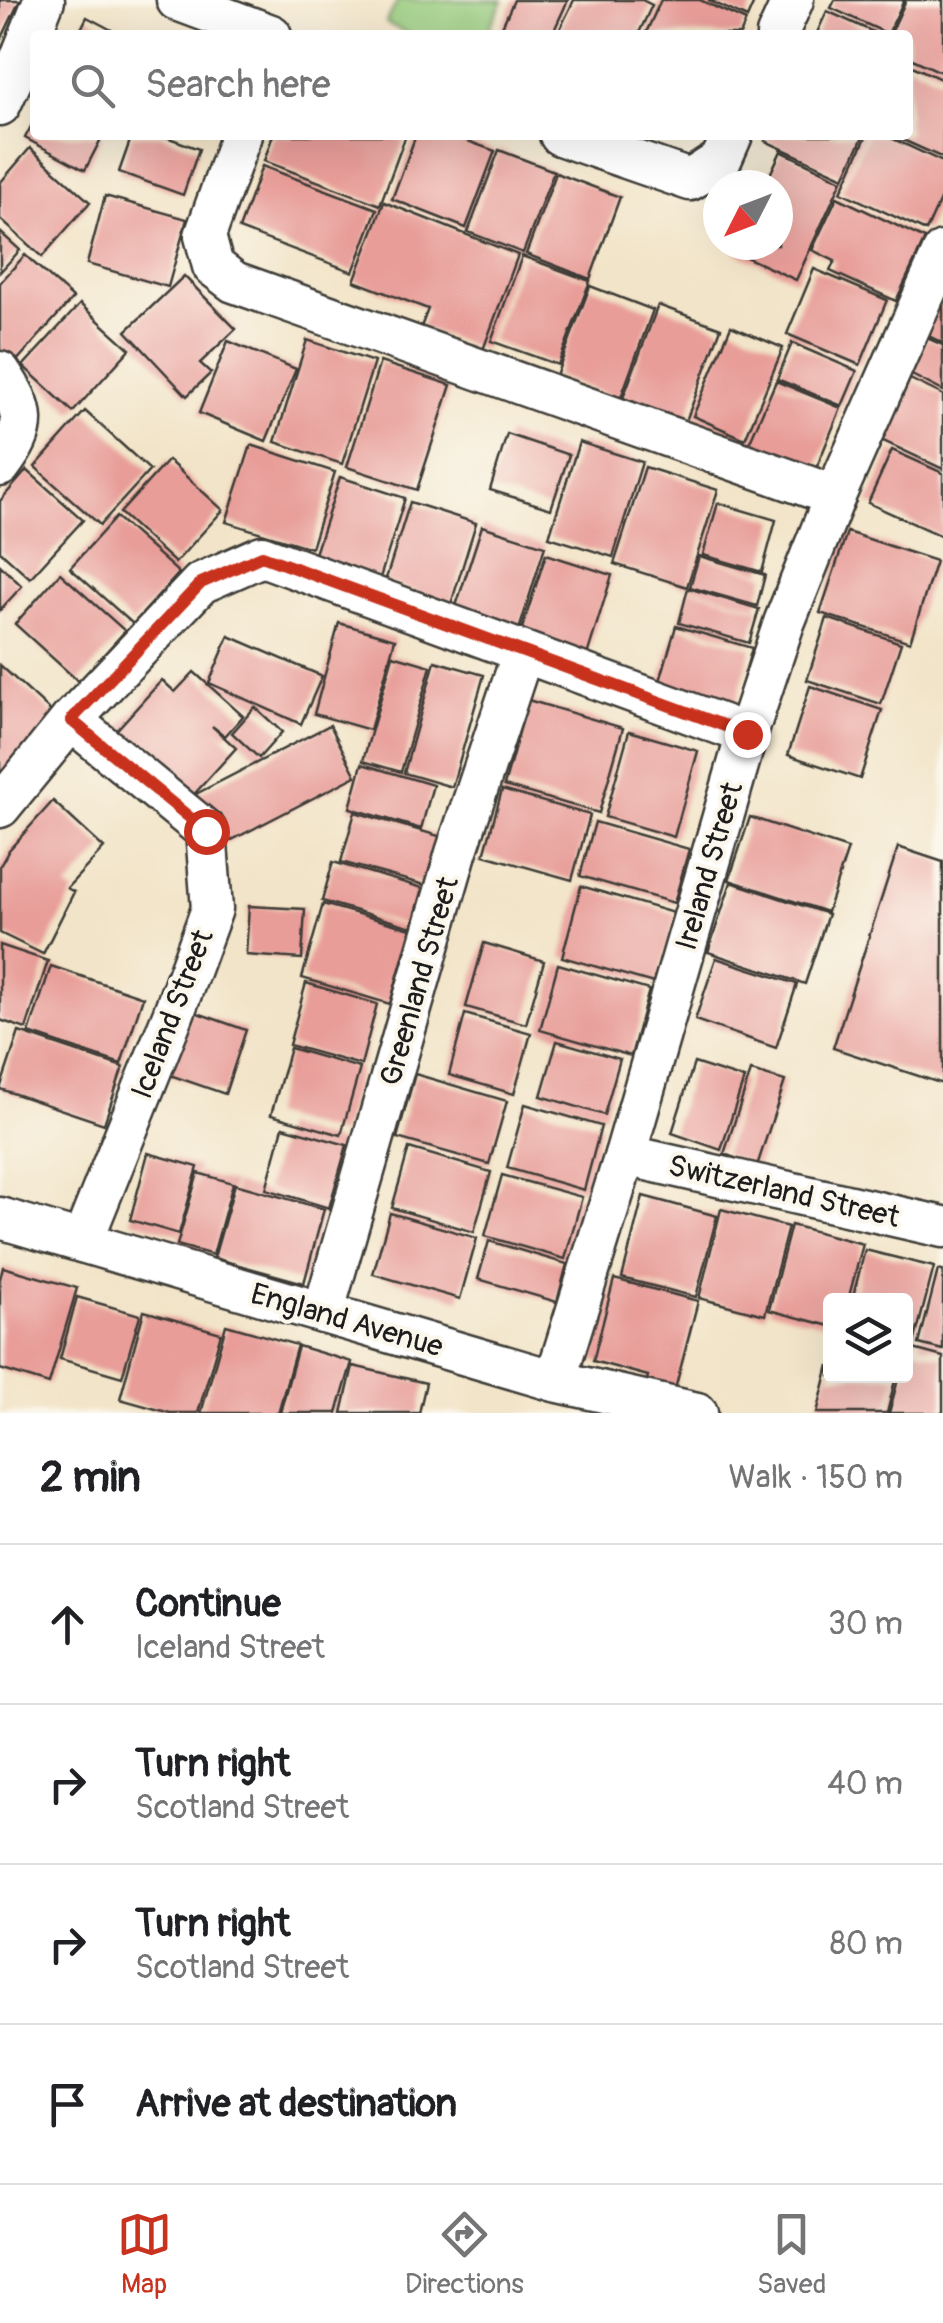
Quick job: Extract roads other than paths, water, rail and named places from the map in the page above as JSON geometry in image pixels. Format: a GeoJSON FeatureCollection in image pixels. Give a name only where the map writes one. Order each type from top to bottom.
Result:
{"type":"FeatureCollection","features":[{"type":"Feature","properties":{"kind":"street"},"geometry":{"type":"LineString","coordinates":[[32,30],[44,0]]}},
{"type":"Feature","properties":{"kind":"street"},"geometry":{"type":"LineString","coordinates":[[177,0],[258,30]]}},
{"type":"Feature","properties":{"kind":"street"},"geometry":{"type":"LineString","coordinates":[[779,30],[793,0]]}},
{"type":"Feature","properties":{"kind":"street"},"geometry":{"type":"LineString","coordinates":[[0,104],[30,35]]}},
{"type":"Feature","properties":{"kind":"street"},"geometry":{"type":"LineString","coordinates":[[238,140],[205,236],[214,266],[234,282],[835,496]]}},
{"type":"Feature","properties":{"kind":"street"},"geometry":{"type":"LineString","coordinates":[[574,140],[690,180],[721,160],[730,140]]}},
{"type":"Feature","properties":{"kind":"street","name":"Ireland Street"},"geometry":{"type":"LineString","coordinates":[[555,1380],[747,734],[784,623],[835,496],[943,252]]}},
{"type":"Feature","properties":{"kind":"street"},"geometry":{"type":"LineString","coordinates":[[0,372],[23,418],[16,442],[0,466]]}},
{"type":"Feature","properties":{"kind":"street"},"geometry":{"type":"LineString","coordinates":[[0,807],[71,720],[201,583],[262,556],[747,734]]}},
{"type":"Feature","properties":{"kind":"street","name":"Greenland Street"},"geometry":{"type":"LineString","coordinates":[[323,1313],[456,853],[523,652]]}},
{"type":"Feature","properties":{"kind":"street","name":"Iceland Street"},"geometry":{"type":"LineString","coordinates":[[71,720],[206,831],[212,909],[82,1242]]}},
{"type":"Feature","properties":{"kind":"street","name":"Switzerland Street"},"geometry":{"type":"LineString","coordinates":[[625,1155],[943,1227]]}},
{"type":"Feature","properties":{"kind":"street","name":"England Avenue"},"geometry":{"type":"LineString","coordinates":[[0,1218],[555,1380],[697,1413]]}}]}
